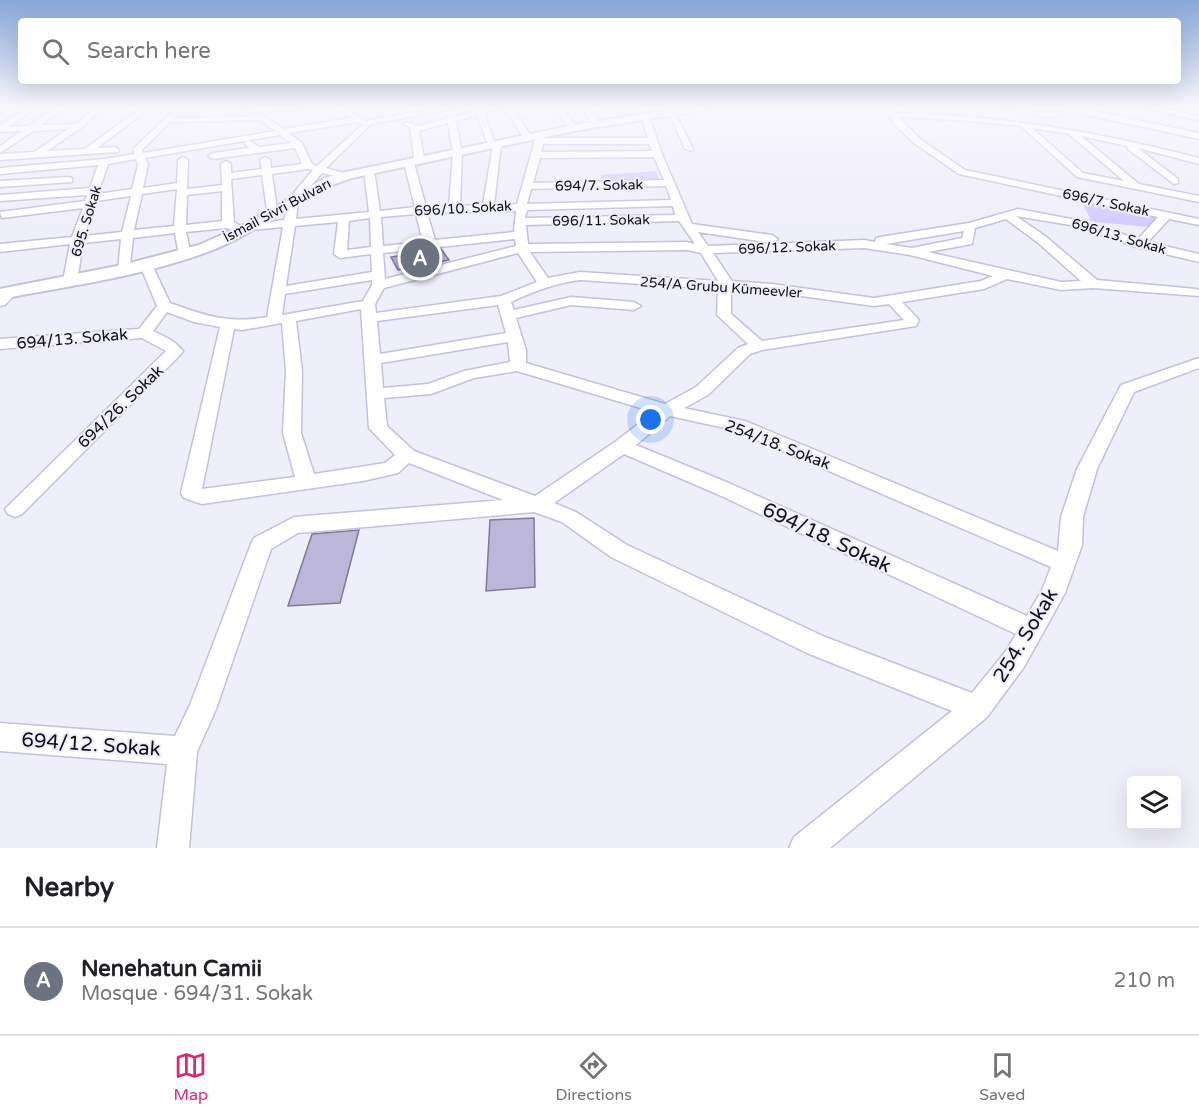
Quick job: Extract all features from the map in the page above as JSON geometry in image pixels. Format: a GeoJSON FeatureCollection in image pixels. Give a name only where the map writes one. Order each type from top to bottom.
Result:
{"type":"FeatureCollection","features":[{"type":"Feature","properties":{"kind":"main road","name":"İsmail Sivri Bulvarı"},"geometry":{"type":"LineString","coordinates":[[177,254],[337,177],[479,147]]}},
{"type":"Feature","properties":{"kind":"main road","name":"İsmail Sivri Bulvarı"},"geometry":{"type":"LineString","coordinates":[[337,177],[414,160]]}},
{"type":"Feature","properties":{"kind":"main road","name":"İsmail Sivri Bulvarı"},"geometry":{"type":"LineString","coordinates":[[3,296],[146,265],[177,254],[204,248],[251,227],[295,199]]}},
{"type":"Feature","properties":{"kind":"street"},"geometry":{"type":"LineString","coordinates":[[0,178],[47,147]]}},
{"type":"Feature","properties":{"kind":"street"},"geometry":{"type":"LineString","coordinates":[[88,151],[93,147]]}},
{"type":"Feature","properties":{"kind":"street"},"geometry":{"type":"LineString","coordinates":[[124,270],[127,235],[138,191],[140,157],[147,147]]}},
{"type":"Feature","properties":{"kind":"street"},"geometry":{"type":"LineString","coordinates":[[0,171],[104,162],[140,157],[180,147]]}},
{"type":"Feature","properties":{"kind":"street"},"geometry":{"type":"LineString","coordinates":[[256,147],[260,149],[267,171],[272,210]]}},
{"type":"Feature","properties":{"kind":"street"},"geometry":{"type":"LineString","coordinates":[[205,157],[284,147]]}},
{"type":"Feature","properties":{"kind":"street"},"geometry":{"type":"LineString","coordinates":[[300,147],[308,166]]}},
{"type":"Feature","properties":{"kind":"street"},"geometry":{"type":"LineString","coordinates":[[306,480],[292,434],[294,371],[282,320],[279,291],[295,199],[320,168],[343,147]]}},
{"type":"Feature","properties":{"kind":"street"},"geometry":{"type":"LineString","coordinates":[[414,147],[421,210],[430,245]]}},
{"type":"Feature","properties":{"kind":"street"},"geometry":{"type":"LineString","coordinates":[[454,208],[455,147]]}},
{"type":"Feature","properties":{"kind":"street"},"geometry":{"type":"LineString","coordinates":[[488,207],[494,147]]}},
{"type":"Feature","properties":{"kind":"street"},"geometry":{"type":"LineString","coordinates":[[538,147],[528,186],[520,206],[520,222],[521,242],[544,282]]}},
{"type":"Feature","properties":{"kind":"street"},"geometry":{"type":"LineString","coordinates":[[654,147],[685,223],[724,279],[724,315],[759,346]]}},
{"type":"Feature","properties":{"kind":"street","name":"696/7. Sokak"},"geometry":{"type":"LineString","coordinates":[[925,147],[962,172],[1199,222]]}},
{"type":"Feature","properties":{"kind":"street"},"geometry":{"type":"LineString","coordinates":[[1048,147],[1080,175],[1195,198],[1199,186]]}},
{"type":"Feature","properties":{"kind":"street"},"geometry":{"type":"LineString","coordinates":[[1091,147],[1133,184],[1174,181],[1139,147]]}},
{"type":"Feature","properties":{"kind":"street"},"geometry":{"type":"LineString","coordinates":[[1158,147],[1199,161]]}},
{"type":"Feature","properties":{"kind":"street"},"geometry":{"type":"LineString","coordinates":[[0,157],[88,151],[178,161],[182,189],[177,254]]}},
{"type":"Feature","properties":{"kind":"street"},"geometry":{"type":"LineString","coordinates":[[0,248],[180,229],[232,226],[226,182],[227,154]]}},
{"type":"Feature","properties":{"kind":"street"},"geometry":{"type":"LineString","coordinates":[[537,155],[657,154]]}},
{"type":"Feature","properties":{"kind":"street","name":"695. Sokak"},"geometry":{"type":"LineString","coordinates":[[70,280],[77,240],[104,162]]}},
{"type":"Feature","properties":{"kind":"street"},"geometry":{"type":"LineString","coordinates":[[59,194],[77,165]]}},
{"type":"Feature","properties":{"kind":"street"},"geometry":{"type":"LineString","coordinates":[[1,217],[138,191],[182,189],[226,182],[267,171],[308,166],[320,168]]}},
{"type":"Feature","properties":{"kind":"street"},"geometry":{"type":"LineString","coordinates":[[320,168],[322,175],[337,177]]}},
{"type":"Feature","properties":{"kind":"street"},"geometry":{"type":"LineString","coordinates":[[369,171],[375,214],[372,360],[377,393],[378,428],[407,455],[569,517],[619,551],[816,645],[977,708]]}},
{"type":"Feature","properties":{"kind":"street"},"geometry":{"type":"LineString","coordinates":[[0,184],[68,180]]}},
{"type":"Feature","properties":{"kind":"street"},"geometry":{"type":"LineString","coordinates":[[1012,213],[1061,206],[1089,199],[1104,180]]}},
{"type":"Feature","properties":{"kind":"street","name":"694/7. Sokak"},"geometry":{"type":"LineString","coordinates":[[528,186],[670,183]]}},
{"type":"Feature","properties":{"kind":"street"},"geometry":{"type":"LineString","coordinates":[[0,198],[59,194],[93,198]]}},
{"type":"Feature","properties":{"kind":"street"},"geometry":{"type":"LineString","coordinates":[[1,217],[13,197]]}},
{"type":"Feature","properties":{"kind":"street","name":"696/10. Sokak"},"geometry":{"type":"LineString","coordinates":[[251,227],[454,208],[675,203]]}},
{"type":"Feature","properties":{"kind":"street"},"geometry":{"type":"LineString","coordinates":[[1012,213],[1093,284]]}},
{"type":"Feature","properties":{"kind":"street","name":"696/13. Sokak"},"geometry":{"type":"LineString","coordinates":[[864,244],[970,226],[1012,213],[1078,223],[1140,244],[1199,258]]}},
{"type":"Feature","properties":{"kind":"street"},"geometry":{"type":"LineString","coordinates":[[1140,244],[1166,215]]}},
{"type":"Feature","properties":{"kind":"street"},"geometry":{"type":"LineString","coordinates":[[344,217],[340,254],[430,245],[521,242]]}},
{"type":"Feature","properties":{"kind":"street","name":"696/11. Sokak"},"geometry":{"type":"LineString","coordinates":[[520,222],[685,223],[824,245]]}},
{"type":"Feature","properties":{"kind":"street"},"geometry":{"type":"LineString","coordinates":[[909,251],[968,241],[970,226]]}},
{"type":"Feature","properties":{"kind":"street","name":"696/12. Sokak"},"geometry":{"type":"LineString","coordinates":[[373,295],[521,242],[687,246],[702,250],[864,244],[909,251],[1005,275],[1061,286],[1093,284],[1198,294]]}},
{"type":"Feature","properties":{"kind":"street"},"geometry":{"type":"LineString","coordinates":[[146,265],[164,306],[199,319],[242,326],[282,320],[373,295]]}},
{"type":"Feature","properties":{"kind":"street","name":"254/A Grubu Kümeevler"},"geometry":{"type":"LineString","coordinates":[[373,295],[504,300],[544,282],[580,276],[772,288],[874,302],[984,285],[1005,275]]}},
{"type":"Feature","properties":{"kind":"street"},"geometry":{"type":"LineString","coordinates":[[279,291],[373,295]]}},
{"type":"Feature","properties":{"kind":"street"},"geometry":{"type":"LineString","coordinates":[[173,848],[183,751],[202,709],[262,544],[294,525],[538,504],[622,446],[668,410],[702,390],[744,351],[759,346],[911,323],[912,320],[892,299]]}},
{"type":"Feature","properties":{"kind":"street"},"geometry":{"type":"LineString","coordinates":[[504,300],[518,350],[518,366]]}},
{"type":"Feature","properties":{"kind":"street"},"geometry":{"type":"LineString","coordinates":[[508,316],[571,301],[634,306]]}},
{"type":"Feature","properties":{"kind":"street"},"geometry":{"type":"LineString","coordinates":[[144,333],[164,306]]}},
{"type":"Feature","properties":{"kind":"street"},"geometry":{"type":"LineString","coordinates":[[228,323],[191,492],[202,497],[306,480],[363,474],[391,468],[407,455]]}},
{"type":"Feature","properties":{"kind":"street","name":"694/13. Sokak"},"geometry":{"type":"LineString","coordinates":[[0,344],[144,333]]}},
{"type":"Feature","properties":{"kind":"street","name":"694/26. Sokak"},"geometry":{"type":"LineString","coordinates":[[15,509],[176,351],[164,342],[144,333]]}},
{"type":"Feature","properties":{"kind":"street"},"geometry":{"type":"LineString","coordinates":[[372,360],[514,336]]}},
{"type":"Feature","properties":{"kind":"street","name":"254. Sokak"},"geometry":{"type":"LineString","coordinates":[[805,848],[977,708],[1015,659],[1053,593],[1071,545],[1072,517],[1087,469],[1127,389],[1199,363]]}},
{"type":"Feature","properties":{"kind":"street","name":"254/18. Sokak"},"geometry":{"type":"LineString","coordinates":[[377,393],[401,393],[431,388],[470,374],[518,366],[668,410],[739,425],[1064,563]]}},
{"type":"Feature","properties":{"kind":"street","name":"694/18. Sokak"},"geometry":{"type":"LineString","coordinates":[[622,446],[724,489],[1032,630]]}},
{"type":"Feature","properties":{"kind":"street","name":"694/12. Sokak"},"geometry":{"type":"LineString","coordinates":[[0,737],[183,751]]}},
{"type":"Feature","properties":{"kind":"shaded area"},"geometry":{"type":"Polygon","coordinates":[[[656,171],[660,182],[602,183],[601,175],[656,171]]]}},
{"type":"Feature","properties":{"kind":"shaded area"},"geometry":{"type":"Polygon","coordinates":[[[1091,202],[1156,216],[1150,227],[1095,222],[1088,220],[1090,218],[1083,205],[1091,202]]]}},
{"type":"Feature","properties":{"kind":"building"},"geometry":{"type":"Polygon","coordinates":[[[441,249],[449,260],[398,270],[391,257],[441,249]]]}},
{"type":"Feature","properties":{"kind":"building"},"geometry":{"type":"Polygon","coordinates":[[[534,518],[535,587],[486,591],[490,520],[534,518]]]}},
{"type":"Feature","properties":{"kind":"building"},"geometry":{"type":"Polygon","coordinates":[[[359,530],[340,603],[288,606],[312,534],[359,530]]]}},
{"type":"Feature","properties":{"kind":"place","name":"Nenehatun Camii"},"geometry":{"type":"Point","coordinates":[420,258]}}]}
